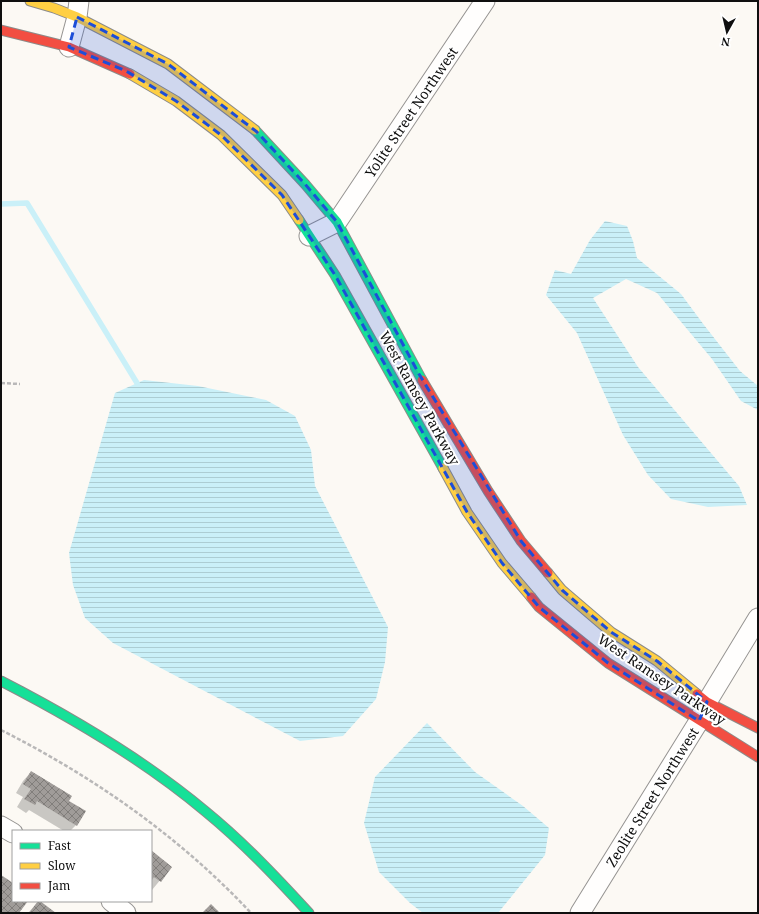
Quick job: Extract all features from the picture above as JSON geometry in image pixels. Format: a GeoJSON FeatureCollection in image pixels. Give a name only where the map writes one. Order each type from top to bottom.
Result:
{"type":"FeatureCollection","features":[{"type":"Feature","properties":{"kind":"street","name":"West Ramsey Parkway"},"geometry":{"type":"LineString","coordinates":[[30,1],[54,8],[78,9],[168,64],[257,132],[305,184],[337,222],[419,374],[488,491],[521,541],[562,590],[611,632],[657,661],[708,702],[758,728]]}},
{"type":"Feature","properties":{"kind":"street","name":"Yolite Street Northwest"},"geometry":{"type":"LineString","coordinates":[[337,222],[485,1]]}},
{"type":"Feature","properties":{"kind":"street"},"geometry":{"type":"LineString","coordinates":[[69,47],[78,9]]}},
{"type":"Feature","properties":{"kind":"street","name":"West Ramsey Parkway"},"geometry":{"type":"LineString","coordinates":[[1,30],[69,47],[126,71],[176,101],[221,135],[282,195],[335,274],[467,512],[502,563],[539,607],[602,658],[699,721],[758,757]]}},
{"type":"Feature","properties":{"kind":"street"},"geometry":{"type":"LineString","coordinates":[[309,236],[337,222]]}},
{"type":"Feature","properties":{"kind":"street","name":"Zeolite Street Northwest"},"geometry":{"type":"LineString","coordinates":[[580,913],[699,721],[708,702],[758,618]]}},
{"type":"Feature","properties":{"kind":"street"},"geometry":{"type":"LineString","coordinates":[[1,682],[79,722],[131,754],[173,785],[250,849],[285,885],[309,913]]}},
{"type":"Feature","properties":{"kind":"street"},"geometry":{"type":"LineString","coordinates":[[1,826],[12,832]]}},
{"type":"Feature","properties":{"kind":"street"},"geometry":{"type":"LineString","coordinates":[[112,902],[126,913]]}},
{"type":"Feature","properties":{"kind":"path"},"geometry":{"type":"LineString","coordinates":[[1,383],[20,384]]}},
{"type":"Feature","properties":{"kind":"path"},"geometry":{"type":"LineString","coordinates":[[1,730],[64,763],[98,784],[142,816],[205,868],[251,913]]}},
{"type":"Feature","properties":{"kind":"highlighted area"},"geometry":{"type":"Polygon","coordinates":[[[77,17],[168,64],[257,132],[305,184],[337,222],[419,374],[521,541],[562,590],[611,632],[657,661],[707,702],[699,721],[608,663],[539,607],[502,563],[467,512],[335,275],[282,195],[221,135],[176,101],[126,71],[69,47],[77,17]]]}},
{"type":"Feature","properties":{"kind":"water"},"geometry":{"type":"Polygon","coordinates":[[[605,221],[627,226],[633,241],[637,258],[681,294],[740,371],[758,386],[758,410],[741,401],[712,359],[657,293],[626,279],[593,298],[638,367],[739,486],[747,505],[708,507],[671,499],[648,475],[623,435],[577,333],[546,295],[555,270],[571,274],[590,240],[605,221]]]}},
{"type":"Feature","properties":{"kind":"water"},"geometry":{"type":"Polygon","coordinates":[[[144,380],[198,386],[266,400],[295,416],[311,450],[315,486],[388,627],[385,662],[376,699],[343,736],[300,741],[113,643],[85,618],[73,585],[69,553],[115,393],[144,380]]]}},
{"type":"Feature","properties":{"kind":"water"},"geometry":{"type":"Polygon","coordinates":[[[427,723],[475,772],[523,806],[549,828],[545,855],[498,913],[423,913],[410,903],[379,872],[364,823],[375,777],[427,723]]]}},
{"type":"Feature","properties":{"kind":"building"},"geometry":{"type":"Polygon","coordinates":[[[31,771],[72,796],[69,801],[86,811],[77,826],[37,801],[35,805],[24,799],[31,789],[23,784],[31,771]]]}},
{"type":"Feature","properties":{"kind":"building"},"geometry":{"type":"Polygon","coordinates":[[[152,851],[172,867],[161,882],[154,877],[152,880],[152,851]]]}},
{"type":"Feature","properties":{"kind":"building"},"geometry":{"type":"Polygon","coordinates":[[[1,875],[12,882],[12,902],[27,902],[19,913],[1,913],[1,875]]]}},
{"type":"Feature","properties":{"kind":"building"},"geometry":{"type":"Polygon","coordinates":[[[37,902],[41,902],[56,913],[29,913],[37,902]]]}},
{"type":"Feature","properties":{"kind":"building"},"geometry":{"type":"Polygon","coordinates":[[[211,904],[220,913],[202,913],[211,904]]]}},
{"type":"Feature","properties":{"kind":"waterway"},"geometry":{"type":"LineString","coordinates":[[1,204],[27,203],[137,383]]}},
{"type":"Feature","properties":{"kind":"traffic: fast"},"geometry":{"type":"LineString","coordinates":[[255,130],[305,184],[337,222],[422,380]]}},
{"type":"Feature","properties":{"kind":"traffic: fast"},"geometry":{"type":"LineString","coordinates":[[299,220],[335,275],[443,468]]}},
{"type":"Feature","properties":{"kind":"traffic: fast"},"geometry":{"type":"LineString","coordinates":[[1,681],[107,740],[181,792],[246,847],[309,913]]}},
{"type":"Feature","properties":{"kind":"traffic: slow"},"geometry":{"type":"LineString","coordinates":[[30,1],[77,17],[168,64],[255,130]]}},
{"type":"Feature","properties":{"kind":"traffic: slow"},"geometry":{"type":"LineString","coordinates":[[130,74],[176,101],[221,135],[282,195],[299,220]]}},
{"type":"Feature","properties":{"kind":"traffic: slow"},"geometry":{"type":"LineString","coordinates":[[443,468],[467,512],[502,563],[531,597]]}},
{"type":"Feature","properties":{"kind":"traffic: slow"},"geometry":{"type":"LineString","coordinates":[[548,573],[562,590],[611,632],[657,661],[697,694]]}},
{"type":"Feature","properties":{"kind":"traffic: jam"},"geometry":{"type":"LineString","coordinates":[[1,30],[69,47],[130,74]]}},
{"type":"Feature","properties":{"kind":"traffic: jam"},"geometry":{"type":"LineString","coordinates":[[422,380],[488,491],[521,541],[548,573]]}},
{"type":"Feature","properties":{"kind":"traffic: jam"},"geometry":{"type":"LineString","coordinates":[[531,597],[539,607],[608,663],[758,757]]}},
{"type":"Feature","properties":{"kind":"traffic: jam"},"geometry":{"type":"LineString","coordinates":[[697,694],[707,702],[758,728]]}}]}
